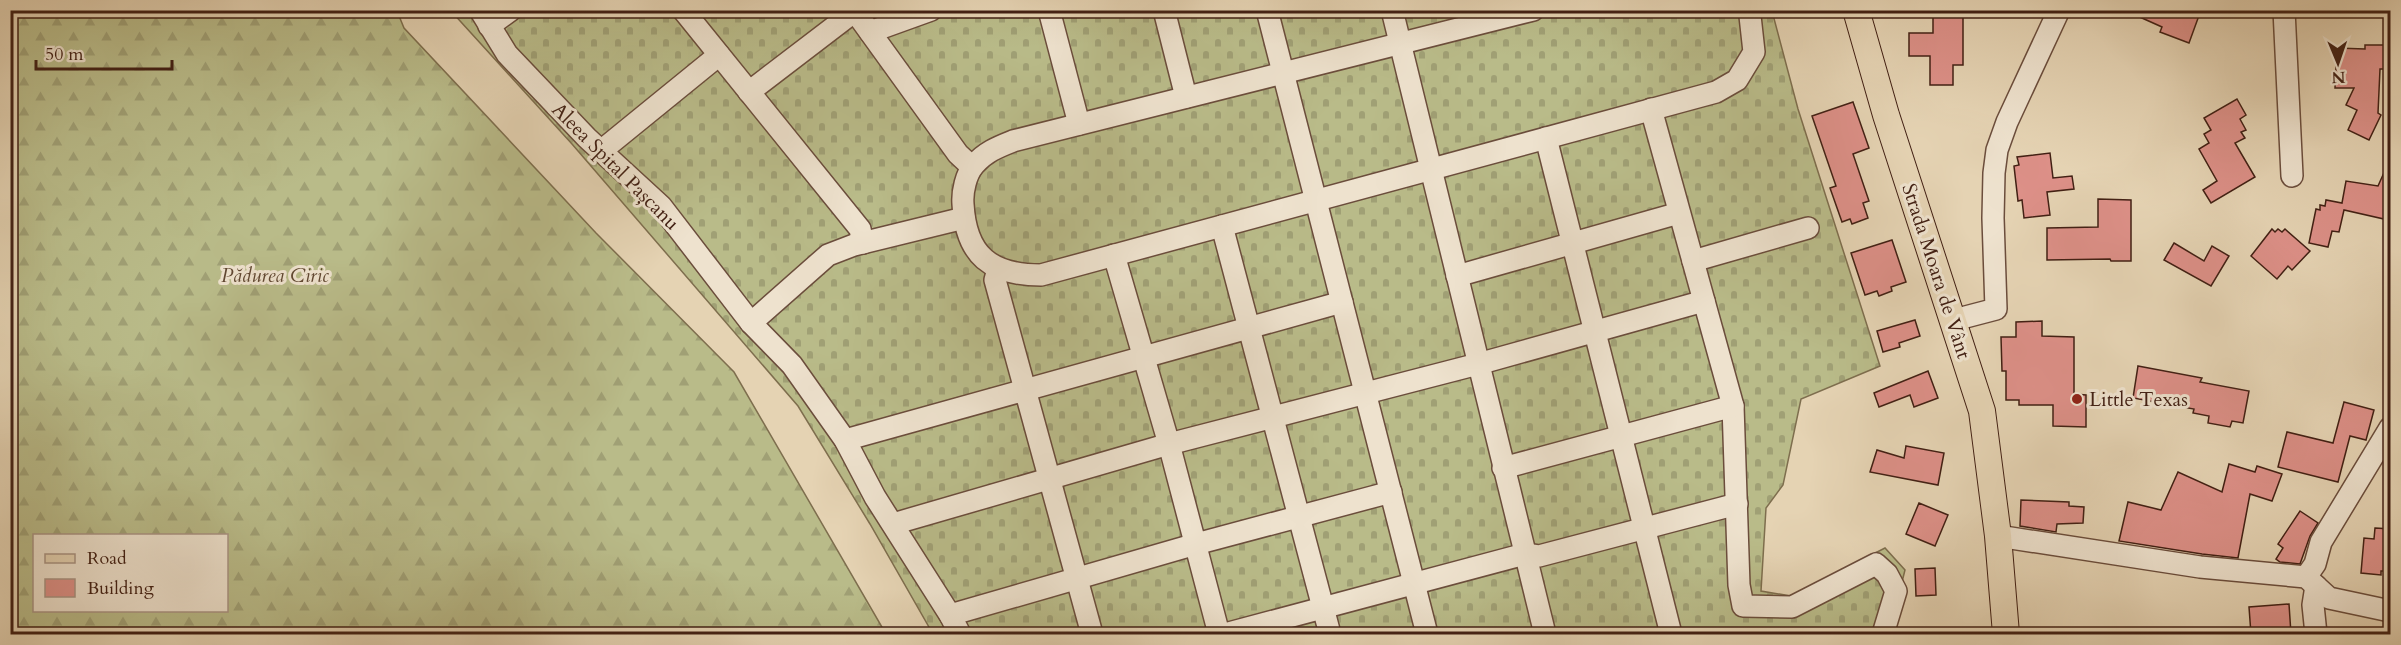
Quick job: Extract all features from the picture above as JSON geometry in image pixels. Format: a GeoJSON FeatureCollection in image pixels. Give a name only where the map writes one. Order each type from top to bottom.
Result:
{"type":"FeatureCollection","features":[{"type":"Feature","properties":{"kind":"main road","name":"Strada Moara de Vânt"},"geometry":{"type":"LineString","coordinates":[[1856,10],[1886,115],[1982,411],[1998,536],[2006,634]]}},
{"type":"Feature","properties":{"kind":"street"},"geometry":{"type":"LineString","coordinates":[[485,18],[511,10]]}},
{"type":"Feature","properties":{"kind":"street"},"geometry":{"type":"LineString","coordinates":[[683,10],[860,229],[863,243]]}},
{"type":"Feature","properties":{"kind":"street"},"geometry":{"type":"LineString","coordinates":[[870,32],[931,10]]}},
{"type":"Feature","properties":{"kind":"street"},"geometry":{"type":"LineString","coordinates":[[1049,10],[1079,124]]}},
{"type":"Feature","properties":{"kind":"street"},"geometry":{"type":"LineString","coordinates":[[1164,10],[1186,97]]}},
{"type":"Feature","properties":{"kind":"street"},"geometry":{"type":"LineString","coordinates":[[1267,10],[1427,634]]}},
{"type":"Feature","properties":{"kind":"street"},"geometry":{"type":"LineString","coordinates":[[1392,10],[1545,634]]}},
{"type":"Feature","properties":{"kind":"street"},"geometry":{"type":"LineString","coordinates":[[1954,320],[1996,309],[1993,218],[1997,150],[2007,122],[2059,10]]}},
{"type":"Feature","properties":{"kind":"street"},"geometry":{"type":"LineString","coordinates":[[2284,10],[2292,176]]}},
{"type":"Feature","properties":{"kind":"street"},"geometry":{"type":"LineString","coordinates":[[750,92],[855,11],[958,154],[972,167]]}},
{"type":"Feature","properties":{"kind":"street"},"geometry":{"type":"LineString","coordinates":[[1521,12],[1013,141],[989,151],[972,167],[962,193],[964,218],[970,241],[983,258],[998,269],[1018,275],[1041,275],[1716,92],[1737,80],[1754,52],[1756,12]]}},
{"type":"Feature","properties":{"kind":"street","name":"Aleea Spital Pașcanu"},"geometry":{"type":"LineString","coordinates":[[485,18],[507,54],[601,151],[661,206],[751,323],[792,365],[846,440],[875,497],[960,634]]}},
{"type":"Feature","properties":{"kind":"street"},"geometry":{"type":"LineString","coordinates":[[601,151],[719,55]]}},
{"type":"Feature","properties":{"kind":"street"},"geometry":{"type":"LineString","coordinates":[[1651,109],[1733,406],[1739,585],[1743,606],[1792,607],[1876,564],[1887,574],[1896,591],[1883,634]]}},
{"type":"Feature","properties":{"kind":"street"},"geometry":{"type":"LineString","coordinates":[[1546,138],[1671,634]]}},
{"type":"Feature","properties":{"kind":"street"},"geometry":{"type":"LineString","coordinates":[[1457,276],[1679,213]]}},
{"type":"Feature","properties":{"kind":"street"},"geometry":{"type":"LineString","coordinates":[[751,323],[828,255],[863,243],[964,218]]}},
{"type":"Feature","properties":{"kind":"street"},"geometry":{"type":"LineString","coordinates":[[1222,226],[1330,634]]}},
{"type":"Feature","properties":{"kind":"street"},"geometry":{"type":"LineString","coordinates":[[1693,261],[1808,228]]}},
{"type":"Feature","properties":{"kind":"street"},"geometry":{"type":"LineString","coordinates":[[1114,255],[1169,444],[1219,634]]}},
{"type":"Feature","properties":{"kind":"street"},"geometry":{"type":"LineString","coordinates":[[998,269],[994,280],[1092,634]]}},
{"type":"Feature","properties":{"kind":"street"},"geometry":{"type":"LineString","coordinates":[[893,524],[1169,444],[1595,333],[1704,301]]}},
{"type":"Feature","properties":{"kind":"street"},"geometry":{"type":"LineString","coordinates":[[846,440],[1342,302]]}},
{"type":"Feature","properties":{"kind":"street"},"geometry":{"type":"LineString","coordinates":[[1503,468],[1733,406]]}},
{"type":"Feature","properties":{"kind":"street"},"geometry":{"type":"LineString","coordinates":[[2316,634],[2311,582],[2322,542],[2391,428]]}},
{"type":"Feature","properties":{"kind":"street"},"geometry":{"type":"LineString","coordinates":[[950,615],[1196,544],[1391,492]]}},
{"type":"Feature","properties":{"kind":"street"},"geometry":{"type":"LineString","coordinates":[[1225,634],[1414,582],[1525,554],[1539,556],[1737,504]]}},
{"type":"Feature","properties":{"kind":"street"},"geometry":{"type":"LineString","coordinates":[[1998,536],[2311,582],[2329,598],[2391,611]]}},
{"type":"Feature","properties":{"kind":"green space","name":"Pădurea Ciric"},"geometry":{"type":"Polygon","coordinates":[[[10,11],[397,11],[404,28],[596,233],[734,372],[886,634],[11,634],[10,11]]]}},
{"type":"Feature","properties":{"kind":"green space"},"geometry":{"type":"Polygon","coordinates":[[[451,11],[1772,11],[1798,109],[1880,366],[1801,399],[1783,485],[1766,508],[1761,591],[1791,596],[1885,548],[1905,570],[1889,634],[933,634],[870,524],[798,406],[572,144],[451,11]]]}},
{"type":"Feature","properties":{"kind":"building"},"geometry":{"type":"Polygon","coordinates":[[[1933,10],[1963,10],[1963,65],[1953,65],[1953,85],[1930,85],[1930,56],[1909,56],[1909,33],[1933,33],[1933,10]]]}},
{"type":"Feature","properties":{"kind":"building"},"geometry":{"type":"Polygon","coordinates":[[[2124,10],[2201,10],[2189,43],[2160,32],[2162,27],[2124,10]]]}},
{"type":"Feature","properties":{"kind":"building"},"geometry":{"type":"Polygon","coordinates":[[[2365,45],[2391,45],[2391,69],[2380,69],[2378,113],[2381,115],[2369,140],[2348,130],[2357,110],[2346,105],[2354,88],[2335,88],[2337,48],[2365,49],[2365,45]]]}},
{"type":"Feature","properties":{"kind":"building"},"geometry":{"type":"Polygon","coordinates":[[[2237,99],[2246,115],[2240,119],[2246,130],[2241,132],[2245,138],[2235,143],[2255,177],[2211,203],[2203,190],[2217,181],[2199,149],[2209,143],[2204,134],[2211,130],[2204,118],[2237,99]]]}},
{"type":"Feature","properties":{"kind":"building"},"geometry":{"type":"Polygon","coordinates":[[[1853,102],[1869,148],[1853,154],[1869,201],[1863,203],[1868,218],[1852,224],[1850,219],[1842,222],[1830,188],[1836,186],[1812,116],[1853,102]]]}},
{"type":"Feature","properties":{"kind":"building"},"geometry":{"type":"Polygon","coordinates":[[[2050,153],[2053,178],[2072,176],[2074,189],[2047,192],[2050,215],[2024,218],[2022,200],[2018,201],[2014,166],[2019,165],[2017,157],[2050,153]]]}},
{"type":"Feature","properties":{"kind":"building"},"geometry":{"type":"Polygon","coordinates":[[[2391,157],[2391,191],[2384,219],[2344,210],[2339,232],[2332,231],[2328,247],[2309,243],[2316,209],[2320,210],[2320,205],[2325,206],[2326,200],[2342,203],[2346,181],[2378,186],[2391,157]]]}},
{"type":"Feature","properties":{"kind":"building"},"geometry":{"type":"Polygon","coordinates":[[[2098,199],[2131,200],[2131,261],[2047,260],[2047,228],[2098,227],[2098,199]]]}},
{"type":"Feature","properties":{"kind":"building"},"geometry":{"type":"Polygon","coordinates":[[[2272,229],[2275,232],[2278,229],[2282,232],[2285,229],[2310,251],[2292,270],[2288,266],[2277,279],[2251,256],[2272,229]]]}},
{"type":"Feature","properties":{"kind":"building"},"geometry":{"type":"Polygon","coordinates":[[[1892,240],[1906,282],[1891,287],[1892,291],[1879,296],[1877,291],[1865,295],[1851,253],[1892,240]]]}},
{"type":"Feature","properties":{"kind":"building"},"geometry":{"type":"Polygon","coordinates":[[[2174,243],[2204,261],[2212,246],[2229,256],[2211,286],[2164,260],[2174,243]]]}},
{"type":"Feature","properties":{"kind":"building"},"geometry":{"type":"Polygon","coordinates":[[[1915,320],[1920,336],[1899,343],[1900,347],[1883,352],[1877,331],[1915,320]]]}},
{"type":"Feature","properties":{"kind":"building"},"geometry":{"type":"Polygon","coordinates":[[[2042,321],[2042,336],[2074,337],[2074,394],[2086,395],[2086,427],[2053,426],[2053,405],[2019,405],[2019,400],[2006,400],[2006,371],[2002,371],[2001,337],[2016,337],[2016,322],[2042,321]]]}},
{"type":"Feature","properties":{"kind":"building"},"geometry":{"type":"Polygon","coordinates":[[[2138,366],[2202,378],[2200,382],[2249,391],[2243,423],[2232,421],[2230,427],[2208,423],[2209,416],[2193,413],[2194,409],[2133,398],[2138,366]]]}},
{"type":"Feature","properties":{"kind":"building"},"geometry":{"type":"Polygon","coordinates":[[[1928,371],[1938,398],[1914,407],[1910,395],[1879,407],[1874,393],[1928,371]]]}},
{"type":"Feature","properties":{"kind":"building"},"geometry":{"type":"Polygon","coordinates":[[[2344,402],[2374,410],[2366,440],[2350,436],[2338,482],[2278,467],[2287,432],[2333,443],[2344,402]]]}},
{"type":"Feature","properties":{"kind":"building"},"geometry":{"type":"Polygon","coordinates":[[[1906,446],[1944,453],[1938,485],[1870,472],[1877,450],[1904,458],[1906,446]]]}},
{"type":"Feature","properties":{"kind":"building"},"geometry":{"type":"Polygon","coordinates":[[[2229,464],[2255,472],[2257,466],[2282,474],[2272,501],[2250,494],[2238,558],[2119,541],[2128,502],[2161,510],[2178,472],[2222,492],[2229,464]]]}},
{"type":"Feature","properties":{"kind":"building"},"geometry":{"type":"Polygon","coordinates":[[[2021,500],[2069,502],[2069,506],[2084,507],[2083,523],[2057,524],[2056,532],[2020,526],[2021,500]]]}},
{"type":"Feature","properties":{"kind":"building"},"geometry":{"type":"Polygon","coordinates":[[[1919,503],[1948,515],[1935,546],[1906,534],[1919,503]]]}},
{"type":"Feature","properties":{"kind":"building"},"geometry":{"type":"Polygon","coordinates":[[[2300,511],[2318,523],[2310,536],[2300,564],[2280,562],[2276,559],[2283,548],[2278,544],[2300,511]]]}},
{"type":"Feature","properties":{"kind":"building"},"geometry":{"type":"Polygon","coordinates":[[[2375,528],[2391,529],[2391,571],[2381,571],[2381,575],[2361,573],[2364,538],[2374,539],[2375,528]]]}},
{"type":"Feature","properties":{"kind":"building"},"geometry":{"type":"Polygon","coordinates":[[[1935,568],[1936,595],[1916,596],[1915,569],[1935,568]]]}},
{"type":"Feature","properties":{"kind":"building"},"geometry":{"type":"Polygon","coordinates":[[[2289,604],[2291,634],[2251,634],[2249,607],[2289,604]]]}},
{"type":"Feature","properties":{"kind":"place","name":"Little Texas"},"geometry":{"type":"Point","coordinates":[2077,399]}}]}
